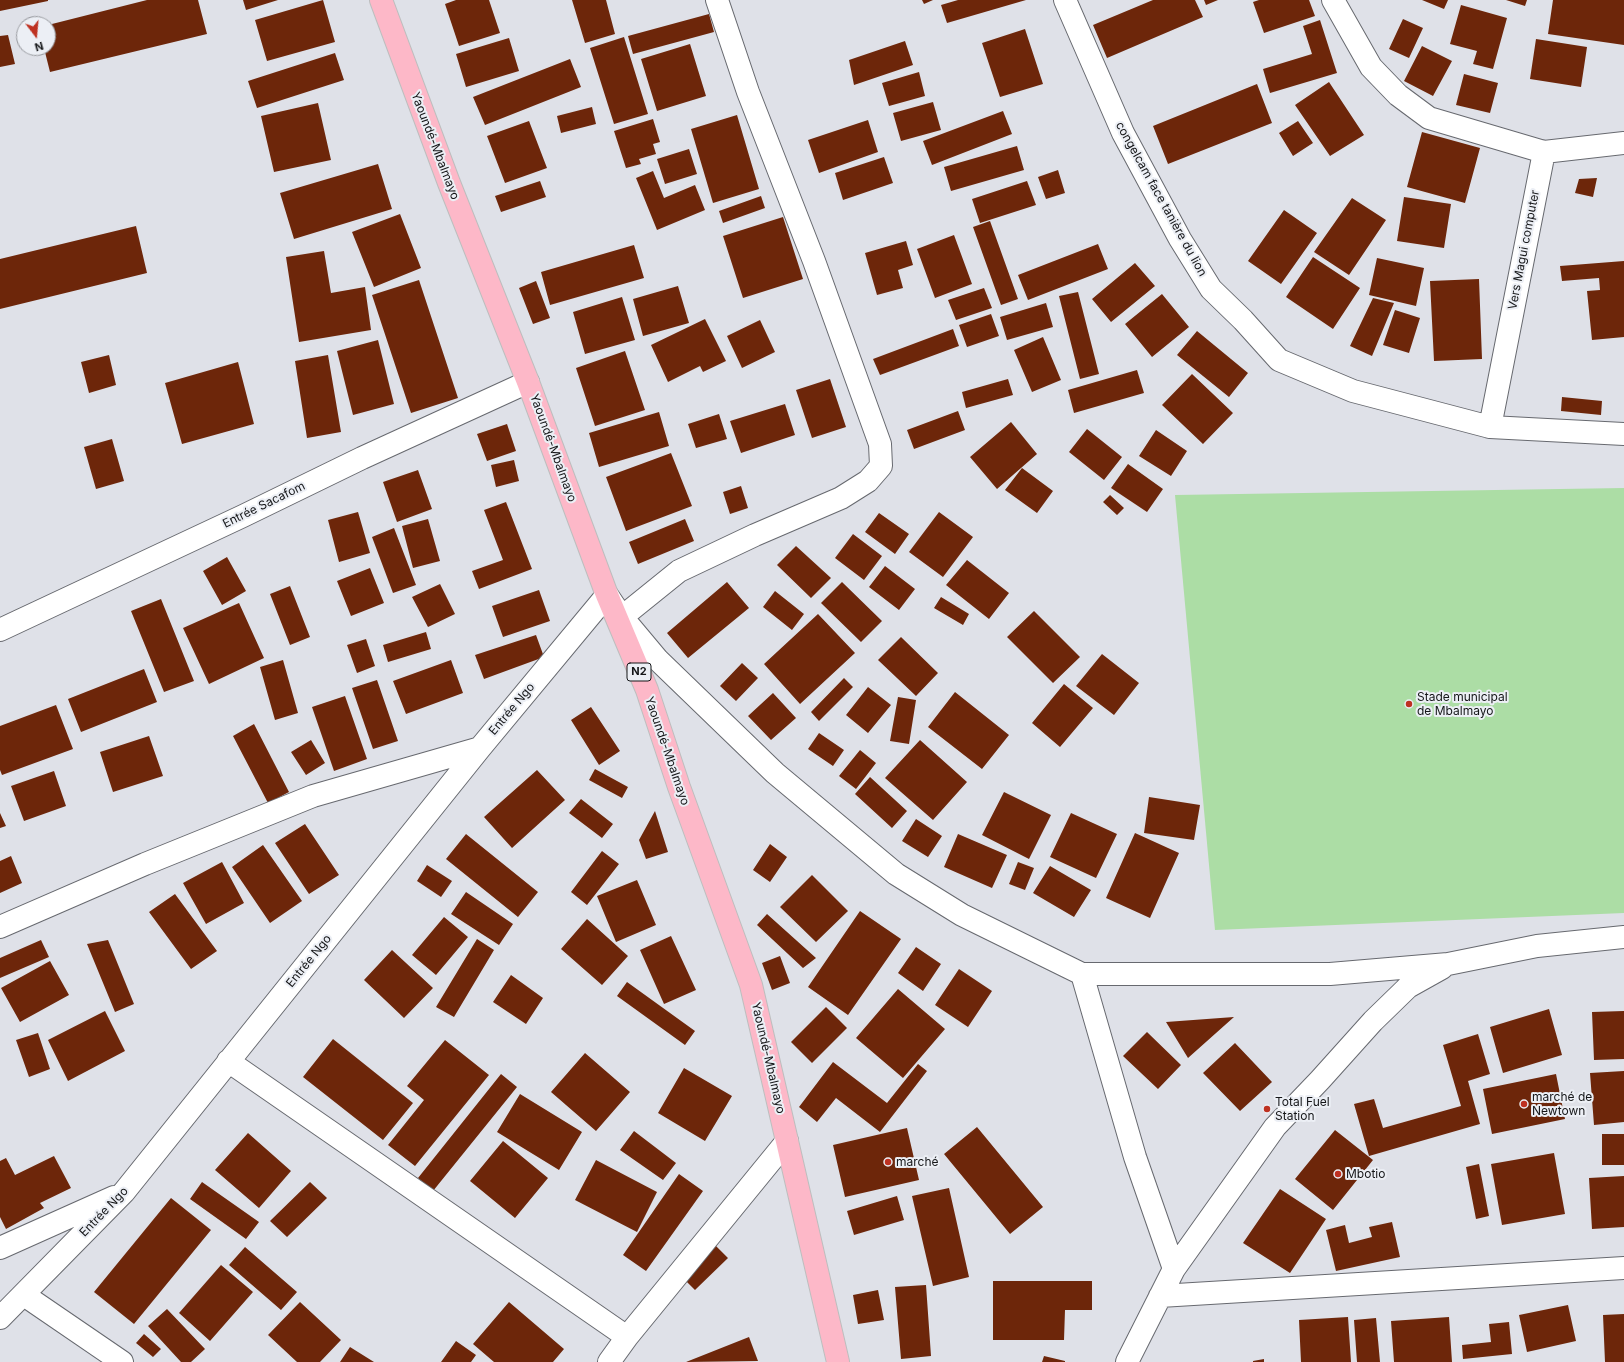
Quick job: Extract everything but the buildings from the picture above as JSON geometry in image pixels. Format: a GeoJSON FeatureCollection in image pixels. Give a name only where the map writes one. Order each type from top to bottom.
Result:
{"type":"FeatureCollection","features":[{"type":"Feature","properties":{"kind":"highway","name":"Yaoundé-Mbalmayo"},"geometry":{"type":"LineString","coordinates":[[381,0],[449,183],[528,382],[607,595],[647,690],[679,787],[751,985],[838,1362]]}},
{"type":"Feature","properties":{"kind":"street"},"geometry":{"type":"LineString","coordinates":[[622,617],[679,571],[755,535],[841,498],[868,481],[881,466],[880,444],[814,261],[748,92],[718,0]]}},
{"type":"Feature","properties":{"kind":"street","name":"congelcam face tanière du lion"},"geometry":{"type":"LineString","coordinates":[[1065,0],[1123,133],[1180,239],[1211,289],[1243,320],[1279,360],[1353,391],[1490,427],[1624,434]]}},
{"type":"Feature","properties":{"kind":"street"},"geometry":{"type":"LineString","coordinates":[[1333,0],[1371,67],[1398,95],[1429,118],[1544,152],[1624,143]]}},
{"type":"Feature","properties":{"kind":"street","name":"Vers Magui computer"},"geometry":{"type":"LineString","coordinates":[[1490,427],[1544,152]]}},
{"type":"Feature","properties":{"kind":"street","name":"Entrée Sacafom"},"geometry":{"type":"LineString","coordinates":[[0,630],[362,458],[528,382]]}},
{"type":"Feature","properties":{"kind":"street"},"geometry":{"type":"LineString","coordinates":[[607,595],[622,617],[658,660],[776,773],[896,874],[962,916],[1082,974],[1330,974],[1448,964],[1537,946],[1624,938]]}},
{"type":"Feature","properties":{"kind":"street","name":"Entrée Ngo"},"geometry":{"type":"LineString","coordinates":[[0,1318],[124,1192],[480,748],[607,595]]}},
{"type":"Feature","properties":{"kind":"street"},"geometry":{"type":"LineString","coordinates":[[0,928],[145,864],[313,796],[480,748]]}},
{"type":"Feature","properties":{"kind":"street"},"geometry":{"type":"LineString","coordinates":[[1127,1362],[1174,1269],[1275,1127],[1373,1021],[1408,987],[1448,964]]}},
{"type":"Feature","properties":{"kind":"street"},"geometry":{"type":"LineString","coordinates":[[1082,974],[1135,1157],[1174,1269]]}},
{"type":"Feature","properties":{"kind":"street"},"geometry":{"type":"LineString","coordinates":[[228,1061],[627,1337]]}},
{"type":"Feature","properties":{"kind":"street"},"geometry":{"type":"LineString","coordinates":[[609,1362],[627,1337],[787,1141]]}},
{"type":"Feature","properties":{"kind":"street"},"geometry":{"type":"LineString","coordinates":[[0,1248],[124,1192]]}},
{"type":"Feature","properties":{"kind":"street"},"geometry":{"type":"LineString","coordinates":[[1160,1296],[1624,1268]]}},
{"type":"Feature","properties":{"kind":"street"},"geometry":{"type":"LineString","coordinates":[[24,1295],[122,1362]]}},
{"type":"Feature","properties":{"kind":"green space","name":"Stade municipal de Mbalmayo"},"geometry":{"type":"Polygon","coordinates":[[[1624,488],[1624,913],[1215,930],[1175,495],[1624,488]]]}},
{"type":"Feature","properties":{"kind":"place","name":"Stade municipal de Mbalmayo"},"geometry":{"type":"Point","coordinates":[1409,704]}},
{"type":"Feature","properties":{"kind":"place","name":"marché de Newtown"},"geometry":{"type":"Point","coordinates":[1524,1104]}},
{"type":"Feature","properties":{"kind":"place","name":"Total Fuel Station"},"geometry":{"type":"Point","coordinates":[1267,1109]}},
{"type":"Feature","properties":{"kind":"place","name":"marché"},"geometry":{"type":"Point","coordinates":[888,1162]}},
{"type":"Feature","properties":{"kind":"place","name":"Mbotio"},"geometry":{"type":"Point","coordinates":[1338,1174]}}]}
